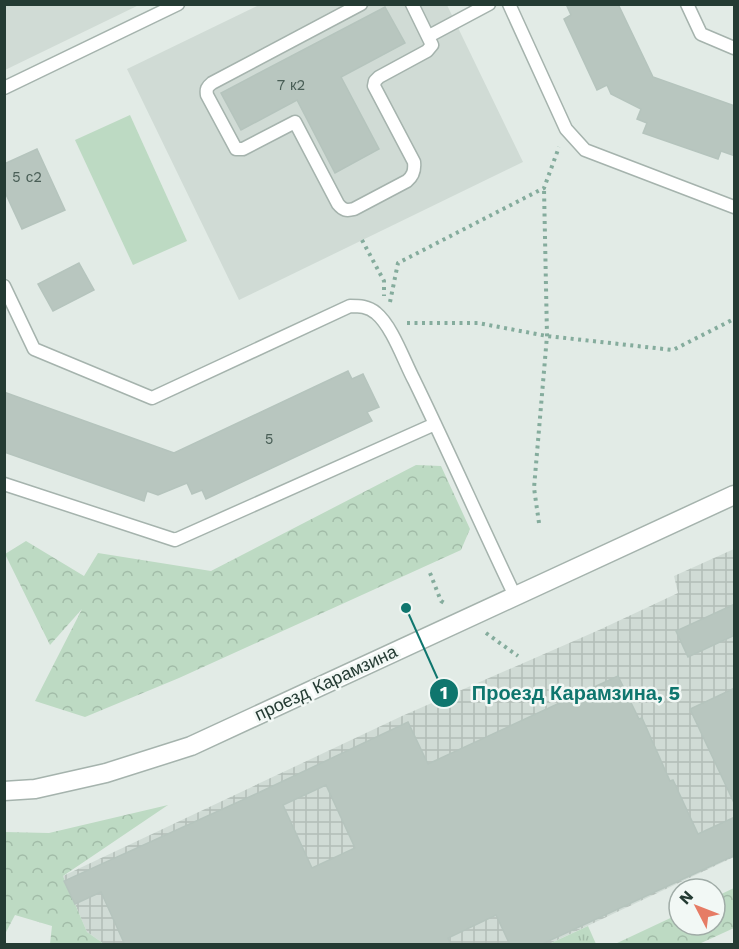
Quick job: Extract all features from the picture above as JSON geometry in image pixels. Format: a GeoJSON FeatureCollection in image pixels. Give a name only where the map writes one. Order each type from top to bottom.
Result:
{"type":"FeatureCollection","features":[{"type":"Feature","properties":{"kind":"street","name":"проезд Карамзина"},"geometry":{"type":"LineString","coordinates":[[4,791],[35,789],[106,773],[191,746],[735,495]]}},
{"type":"Feature","properties":{"kind":"lane"},"geometry":{"type":"LineString","coordinates":[[4,88],[178,4]]}},
{"type":"Feature","properties":{"kind":"lane"},"geometry":{"type":"LineString","coordinates":[[361,4],[212,83],[206,91],[236,149],[243,149],[295,122],[338,204],[347,211],[412,177],[414,162],[375,90],[375,81],[379,77],[430,49],[432,45],[412,4]]}},
{"type":"Feature","properties":{"kind":"lane"},"geometry":{"type":"LineString","coordinates":[[429,36],[489,4]]}},
{"type":"Feature","properties":{"kind":"lane"},"geometry":{"type":"LineString","coordinates":[[509,4],[566,129],[585,150],[735,207]]}},
{"type":"Feature","properties":{"kind":"lane"},"geometry":{"type":"LineString","coordinates":[[687,4],[701,34],[735,48]]}},
{"type":"Feature","properties":{"kind":"lane"},"geometry":{"type":"LineString","coordinates":[[4,286],[34,349],[152,398],[350,306],[366,307],[375,312],[386,323],[515,596]]}},
{"type":"Feature","properties":{"kind":"lane"},"geometry":{"type":"LineString","coordinates":[[4,484],[175,540],[435,424]]}},
{"type":"Feature","properties":{"kind":"path"},"geometry":{"type":"LineString","coordinates":[[539,523],[534,488],[547,336],[544,188],[566,129]]}},
{"type":"Feature","properties":{"kind":"path"},"geometry":{"type":"LineString","coordinates":[[386,323],[398,263],[544,188]]}},
{"type":"Feature","properties":{"kind":"path"},"geometry":{"type":"LineString","coordinates":[[362,240],[384,281],[386,323]]}},
{"type":"Feature","properties":{"kind":"path"},"geometry":{"type":"LineString","coordinates":[[386,323],[478,322],[547,336],[673,350],[735,319]]}},
{"type":"Feature","properties":{"kind":"shaded area"},"geometry":{"type":"Polygon","coordinates":[[[5,4],[139,4],[139,5],[5,70],[5,4]]]}},
{"type":"Feature","properties":{"kind":"shaded area"},"geometry":{"type":"Polygon","coordinates":[[[259,5],[447,5],[523,162],[239,300],[127,69],[259,5]]]}},
{"type":"Feature","properties":{"kind":"shaded area"},"geometry":{"type":"Polygon","coordinates":[[[734,549],[734,857],[691,877],[667,877],[667,889],[549,944],[104,944],[87,932],[63,876],[402,716],[678,593],[674,576],[734,549]]]}},
{"type":"Feature","properties":{"kind":"green space"},"geometry":{"type":"Polygon","coordinates":[[[130,115],[187,241],[133,265],[75,140],[130,115]]]}},
{"type":"Feature","properties":{"kind":"green space"},"geometry":{"type":"Polygon","coordinates":[[[416,465],[441,466],[470,529],[461,550],[179,678],[85,717],[35,701],[82,609],[50,645],[5,554],[26,541],[84,576],[98,553],[211,571],[416,465]]]}},
{"type":"Feature","properties":{"kind":"green space"},"geometry":{"type":"Polygon","coordinates":[[[168,805],[63,876],[87,932],[104,944],[50,944],[52,926],[15,915],[5,934],[5,832],[49,833],[168,805]]]}},
{"type":"Feature","properties":{"kind":"green space"},"geometry":{"type":"Polygon","coordinates":[[[734,888],[734,928],[727,931],[727,891],[734,888]]]}},
{"type":"Feature","properties":{"kind":"green space"},"geometry":{"type":"Polygon","coordinates":[[[667,920],[667,937],[714,937],[699,944],[615,944],[667,920]]]}},
{"type":"Feature","properties":{"kind":"green space"},"geometry":{"type":"Polygon","coordinates":[[[588,926],[596,944],[549,944],[588,926]]]}},
{"type":"Feature","properties":{"kind":"building"},"geometry":{"type":"Polygon","coordinates":[[[566,4],[618,4],[653,77],[735,106],[735,156],[721,151],[718,159],[643,133],[647,123],[637,119],[641,109],[611,94],[607,85],[597,90],[564,19],[571,15],[566,4]]]}},
{"type":"Feature","properties":{"kind":"building"},"geometry":{"type":"Polygon","coordinates":[[[385,7],[405,43],[341,77],[379,149],[335,173],[297,100],[241,130],[221,93],[385,7]]]}},
{"type":"Feature","properties":{"kind":"building"},"geometry":{"type":"Polygon","coordinates":[[[37,149],[65,210],[22,229],[4,190],[4,164],[37,149]]]}},
{"type":"Feature","properties":{"kind":"building"},"geometry":{"type":"Polygon","coordinates":[[[79,263],[94,290],[53,311],[38,284],[79,263]]]}},
{"type":"Feature","properties":{"kind":"building"},"geometry":{"type":"Polygon","coordinates":[[[348,371],[352,379],[363,374],[379,407],[367,412],[372,421],[206,499],[202,490],[192,494],[187,483],[158,495],[147,491],[144,501],[4,452],[4,392],[174,453],[348,371]]]}},
{"type":"Feature","properties":{"kind":"building"},"geometry":{"type":"Polygon","coordinates":[[[735,604],[735,635],[688,657],[676,631],[735,604]]]}},
{"type":"Feature","properties":{"kind":"building"},"geometry":{"type":"Polygon","coordinates":[[[618,676],[639,719],[642,718],[670,781],[673,780],[698,834],[735,817],[735,855],[687,877],[667,877],[667,886],[540,945],[510,945],[496,915],[448,938],[451,945],[125,945],[101,892],[75,904],[64,881],[408,722],[428,764],[618,676]],[[326,785],[283,805],[312,868],[355,848],[326,785]]]}},
{"type":"Feature","properties":{"kind":"building"},"geometry":{"type":"Polygon","coordinates":[[[735,688],[735,805],[690,709],[735,688]]]}},
{"type":"Feature","properties":{"kind":"place","name":"Проезд Карамзина, 5"},"geometry":{"type":"Point","coordinates":[406,608]}}]}
